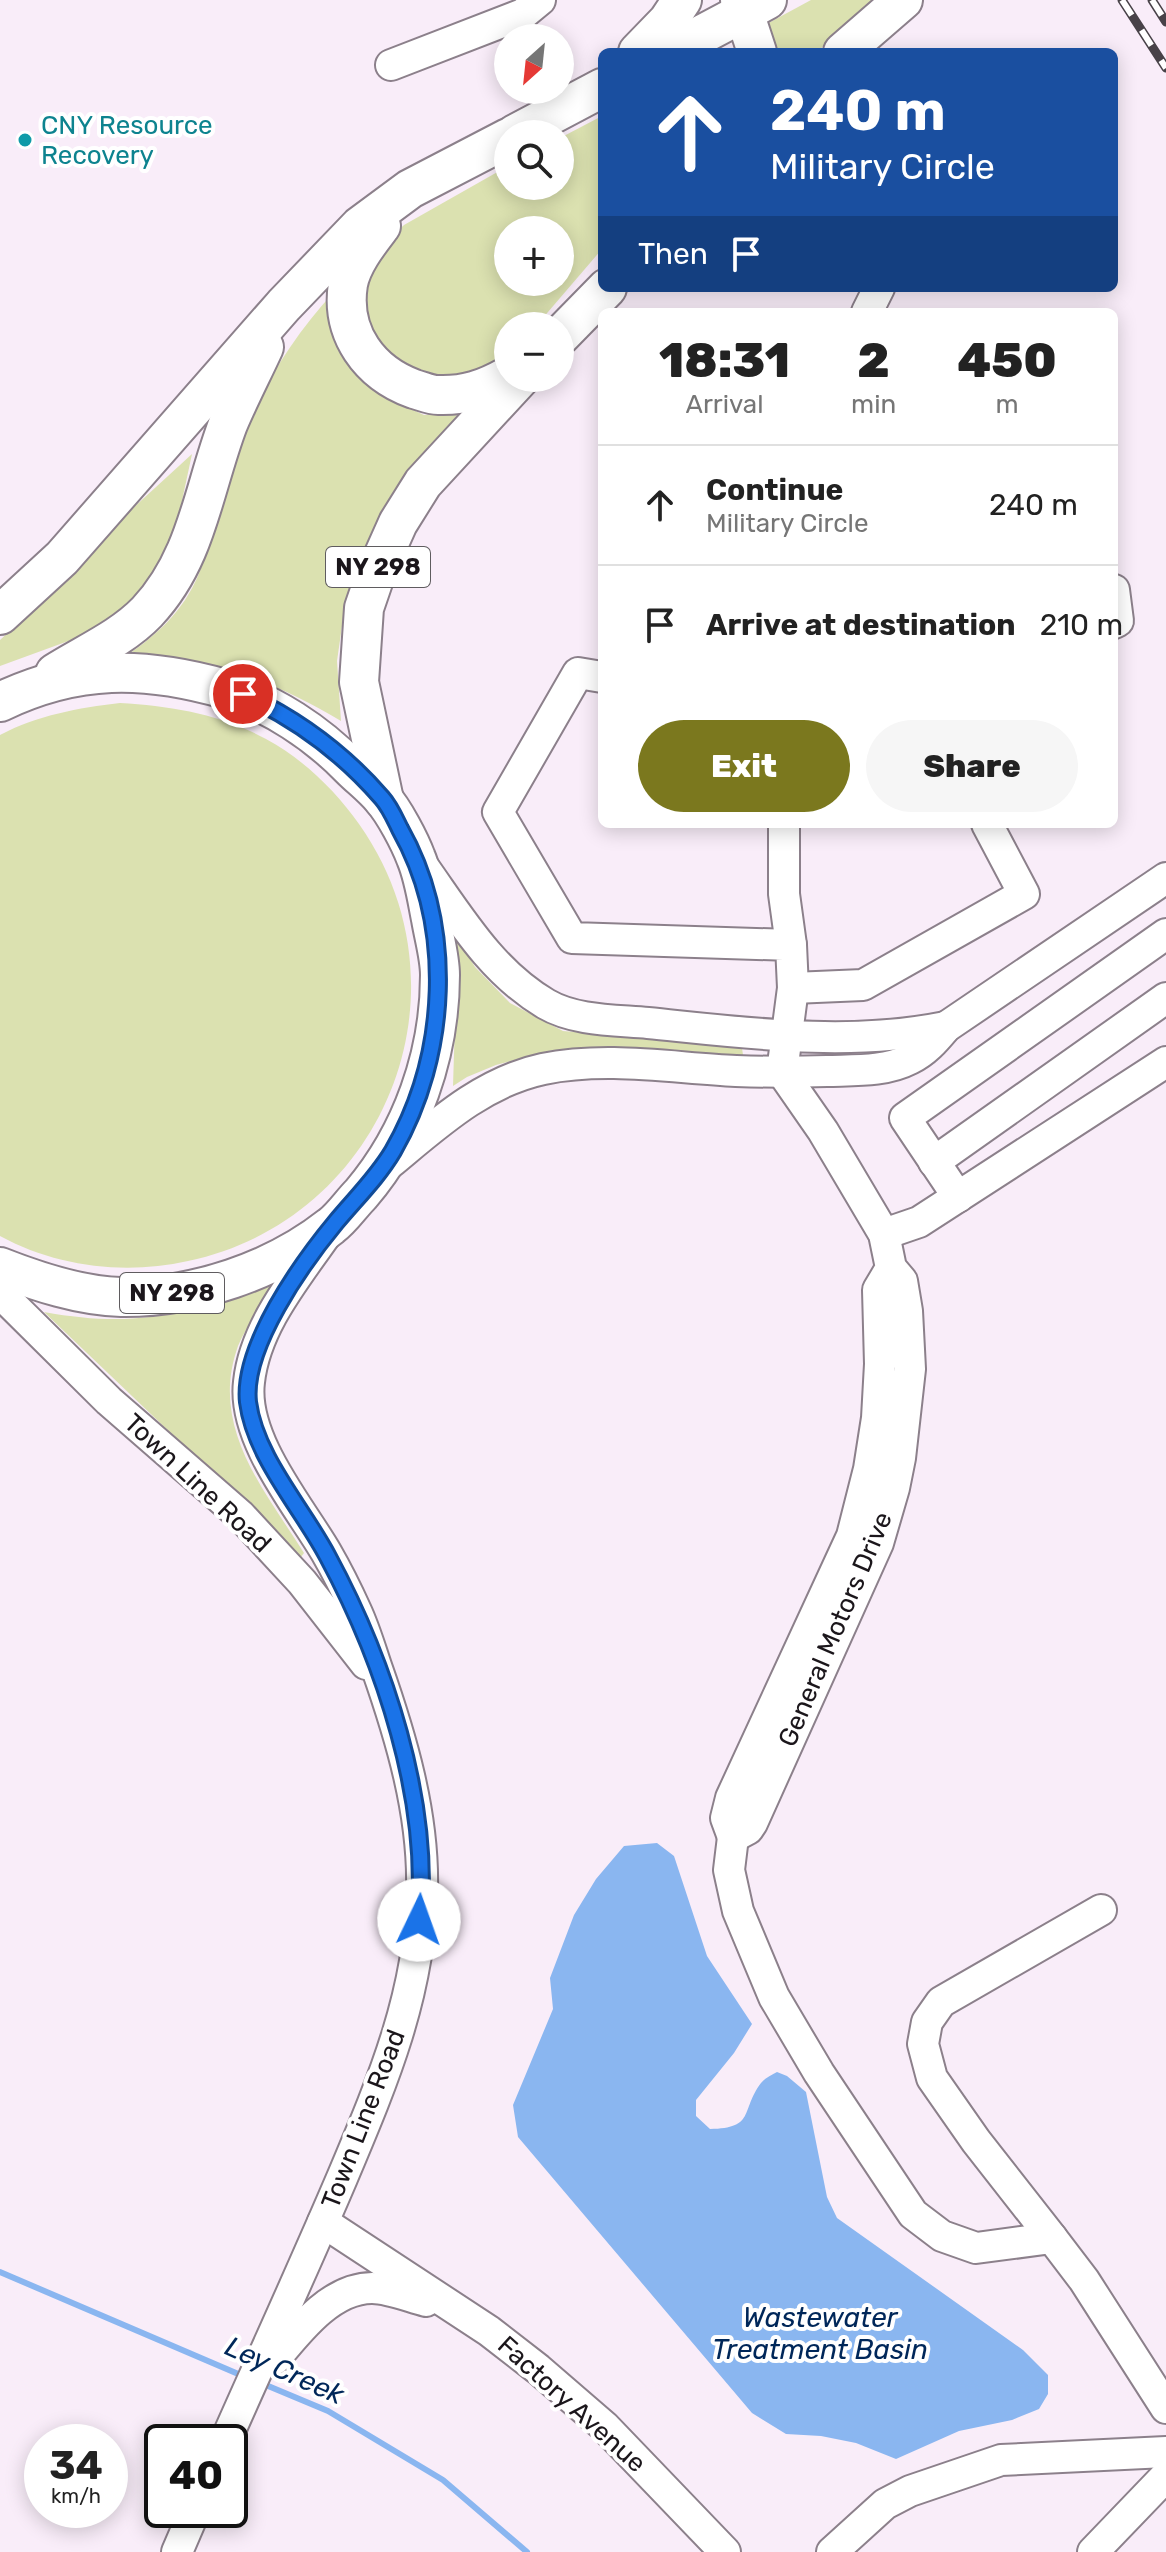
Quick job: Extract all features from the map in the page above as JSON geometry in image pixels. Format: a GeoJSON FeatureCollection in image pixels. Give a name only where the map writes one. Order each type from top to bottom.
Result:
{"type":"FeatureCollection","features":[{"type":"Feature","properties":{"kind":"main road"},"geometry":{"type":"LineString","coordinates":[[642,48],[668,21],[682,0]]}},
{"type":"Feature","properties":{"kind":"main road"},"geometry":{"type":"LineString","coordinates":[[848,48],[903,0]]}},
{"type":"Feature","properties":{"kind":"main road"},"geometry":{"type":"LineString","coordinates":[[676,48],[751,4],[756,48]]}},
{"type":"Feature","properties":{"kind":"main road"},"geometry":{"type":"LineString","coordinates":[[541,120],[598,90]]}},
{"type":"Feature","properties":{"kind":"main road"},"geometry":{"type":"LineString","coordinates":[[0,615],[62,558],[284,305],[360,226],[410,189],[494,145]]}},
{"type":"Feature","properties":{"kind":"main road"},"geometry":{"type":"LineString","coordinates":[[410,189],[360,255],[348,284],[348,316],[360,350],[373,366],[395,382],[434,396],[467,394],[494,384]]}},
{"type":"Feature","properties":{"kind":"main road"},"geometry":{"type":"LineString","coordinates":[[574,322],[603,292]]}},
{"type":"Feature","properties":{"kind":"main road"},"geometry":{"type":"LineString","coordinates":[[16,694],[129,627],[147,612],[178,572],[192,542],[228,425],[284,305]]}},
{"type":"Feature","properties":{"kind":"main road","name":"NY 298"},"geometry":{"type":"LineString","coordinates":[[0,1267],[60,1287],[120,1297],[171,1293],[213,1285],[257,1268],[333,1225],[379,1172],[414,1111],[434,1030],[440,973],[416,858],[384,800],[359,682],[364,608],[393,534],[423,483],[507,392]]}},
{"type":"Feature","properties":{"kind":"main road"},"geometry":{"type":"LineString","coordinates":[[16,694],[103,673],[145,672],[182,677],[243,694],[277,710],[336,753],[384,800]]}},
{"type":"Feature","properties":{"kind":"street"},"geometry":{"type":"LineString","coordinates":[[391,65],[523,14],[540,0]]}},
{"type":"Feature","properties":{"kind":"street"},"geometry":{"type":"LineString","coordinates":[[598,676],[578,673],[498,812],[572,938],[791,945]]}},
{"type":"Feature","properties":{"kind":"street"},"geometry":{"type":"LineString","coordinates":[[782,1072],[793,988],[784,894],[784,828]]}},
{"type":"Feature","properties":{"kind":"street"},"geometry":{"type":"LineString","coordinates":[[793,988],[863,985],[1024,894],[989,828]]}},
{"type":"Feature","properties":{"kind":"street"},"geometry":{"type":"LineString","coordinates":[[416,858],[483,952],[504,974],[548,1005],[577,1016],[738,1033],[862,1037],[910,1034],[946,1027]]}},
{"type":"Feature","properties":{"kind":"street"},"geometry":{"type":"LineString","coordinates":[[379,1172],[453,1110],[493,1087],[539,1070],[593,1063],[782,1072],[866,1070],[909,1059],[930,1047],[946,1027],[1166,878]]}},
{"type":"Feature","properties":{"kind":"street"},"geometry":{"type":"LineString","coordinates":[[958,1197],[905,1118],[1163,945]]}},
{"type":"Feature","properties":{"kind":"street"},"geometry":{"type":"LineString","coordinates":[[934,1162],[1166,998]]}},
{"type":"Feature","properties":{"kind":"street"},"geometry":{"type":"LineString","coordinates":[[884,1234],[919,1222],[1166,1062]]}},
{"type":"Feature","properties":{"kind":"street","name":"General Motors Drive"},"geometry":{"type":"LineString","coordinates":[[782,1072],[823,1131],[884,1234],[891,1268],[878,1290],[878,1405],[860,1508],[844,1556],[731,1798],[726,1818],[733,1837],[729,1870],[738,1911],[774,1997],[819,2073],[913,2214],[942,2236],[976,2248],[1052,2238]]}},
{"type":"Feature","properties":{"kind":"street","name":"Town Line Road"},"geometry":{"type":"LineString","coordinates":[[280,2342],[323,2222],[388,2069],[413,1981],[422,1890],[418,1826],[401,1745],[358,1614],[327,1554],[268,1460],[248,1400],[249,1380],[259,1343],[276,1306],[333,1225]]}},
{"type":"Feature","properties":{"kind":"street","name":"Town Line Road"},"geometry":{"type":"LineString","coordinates":[[0,1293],[109,1401],[240,1515],[302,1582],[383,1685]]}},
{"type":"Feature","properties":{"kind":"street"},"geometry":{"type":"LineString","coordinates":[[1101,1910],[941,2002],[927,2022],[923,2044],[932,2078],[976,2141],[1084,2280],[1166,2408]]}},
{"type":"Feature","properties":{"kind":"street","name":"Factory Avenue"},"geometry":{"type":"LineString","coordinates":[[323,2222],[489,2331],[538,2369],[604,2426],[725,2552]]}},
{"type":"Feature","properties":{"kind":"street"},"geometry":{"type":"LineString","coordinates":[[233,2424],[280,2342],[347,2293],[373,2287],[449,2306]]}},
{"type":"Feature","properties":{"kind":"street"},"geometry":{"type":"LineString","coordinates":[[832,2552],[885,2504],[910,2491],[1001,2460],[1166,2452]]}},
{"type":"Feature","properties":{"kind":"street"},"geometry":{"type":"LineString","coordinates":[[1093,2552],[1166,2476]]}},
{"type":"Feature","properties":{"kind":"street"},"geometry":{"type":"LineString","coordinates":[[177,2552],[187,2528]]}},
{"type":"Feature","properties":{"kind":"green space"},"geometry":{"type":"Polygon","coordinates":[[[811,0],[873,0],[821,48],[770,48],[763,26],[811,0]]]}},
{"type":"Feature","properties":{"kind":"green space"},"geometry":{"type":"Polygon","coordinates":[[[598,118],[598,254],[574,282],[574,216],[494,216],[494,296],[562,296],[548,312],[494,312],[494,365],[446,387],[412,380],[367,332],[364,287],[388,240],[404,225],[494,174],[494,200],[574,200],[574,131],[598,118]]]}},
{"type":"Feature","properties":{"kind":"green space"},"geometry":{"type":"Polygon","coordinates":[[[334,292],[347,358],[370,386],[389,399],[424,415],[472,411],[377,525],[359,563],[344,612],[337,661],[341,721],[290,694],[238,673],[183,660],[126,656],[153,636],[188,596],[206,553],[229,471],[259,398],[286,353],[334,292]]]}},
{"type":"Feature","properties":{"kind":"green space"},"geometry":{"type":"Polygon","coordinates":[[[192,454],[171,552],[147,592],[104,628],[0,666],[0,640],[88,559],[132,509],[192,454]]]}},
{"type":"Feature","properties":{"kind":"green space"},"geometry":{"type":"Polygon","coordinates":[[[120,703],[176,709],[213,717],[249,730],[280,747],[329,787],[359,824],[393,888],[409,956],[409,1024],[392,1089],[360,1148],[315,1198],[257,1237],[188,1261],[140,1267],[68,1261],[22,1247],[0,1236],[0,735],[58,713],[120,703]]]}},
{"type":"Feature","properties":{"kind":"green space"},"geometry":{"type":"Polygon","coordinates":[[[452,933],[475,967],[510,1003],[563,1031],[737,1046],[742,1048],[743,1055],[553,1050],[496,1065],[453,1086],[456,990],[452,933]]]}},
{"type":"Feature","properties":{"kind":"green space"},"geometry":{"type":"Polygon","coordinates":[[[276,1276],[269,1294],[238,1346],[231,1376],[230,1404],[245,1456],[304,1553],[301,1557],[264,1518],[44,1312],[108,1319],[163,1315],[217,1300],[276,1276]]]}},
{"type":"Feature","properties":{"kind":"water","name":"Wastewater Treatment Basin"},"geometry":{"type":"Polygon","coordinates":[[[657,1843],[674,1856],[707,1956],[752,2024],[734,2053],[696,2100],[696,2116],[710,2129],[734,2125],[745,2116],[761,2083],[777,2072],[806,2092],[827,2197],[837,2218],[1023,2350],[1048,2375],[1048,2394],[1039,2409],[1012,2420],[959,2431],[896,2459],[856,2443],[821,2436],[786,2434],[752,2413],[518,2137],[513,2105],[553,2009],[550,1978],[574,1915],[596,1879],[624,1846],[657,1843]]]}},
{"type":"Feature","properties":{"kind":"waterway","name":"Ley Creek"},"geometry":{"type":"LineString","coordinates":[[0,2272],[243,2376]]}},
{"type":"Feature","properties":{"kind":"waterway","name":"Ley Creek"},"geometry":{"type":"LineString","coordinates":[[261,2383],[328,2411],[443,2480],[527,2552]]}},
{"type":"Feature","properties":{"kind":"railway"},"geometry":{"type":"LineString","coordinates":[[1122,0],[1166,68]]}},
{"type":"Feature","properties":{"kind":"railway"},"geometry":{"type":"LineString","coordinates":[[1152,0],[1166,22]]}},
{"type":"Feature","properties":{"kind":"place","name":"CNY Resource Recovery"},"geometry":{"type":"Point","coordinates":[25,140]}},
{"type":"Feature","properties":{"kind":"route"},"geometry":{"type":"LineString","coordinates":[[243,694],[277,710],[336,753],[384,800],[416,858],[440,973],[429,1059],[414,1111],[379,1172],[333,1225],[276,1306],[259,1343],[249,1380],[248,1400],[268,1460],[327,1554],[358,1614],[383,1685],[401,1745],[418,1826],[422,1890],[419,1920]]}}]}
